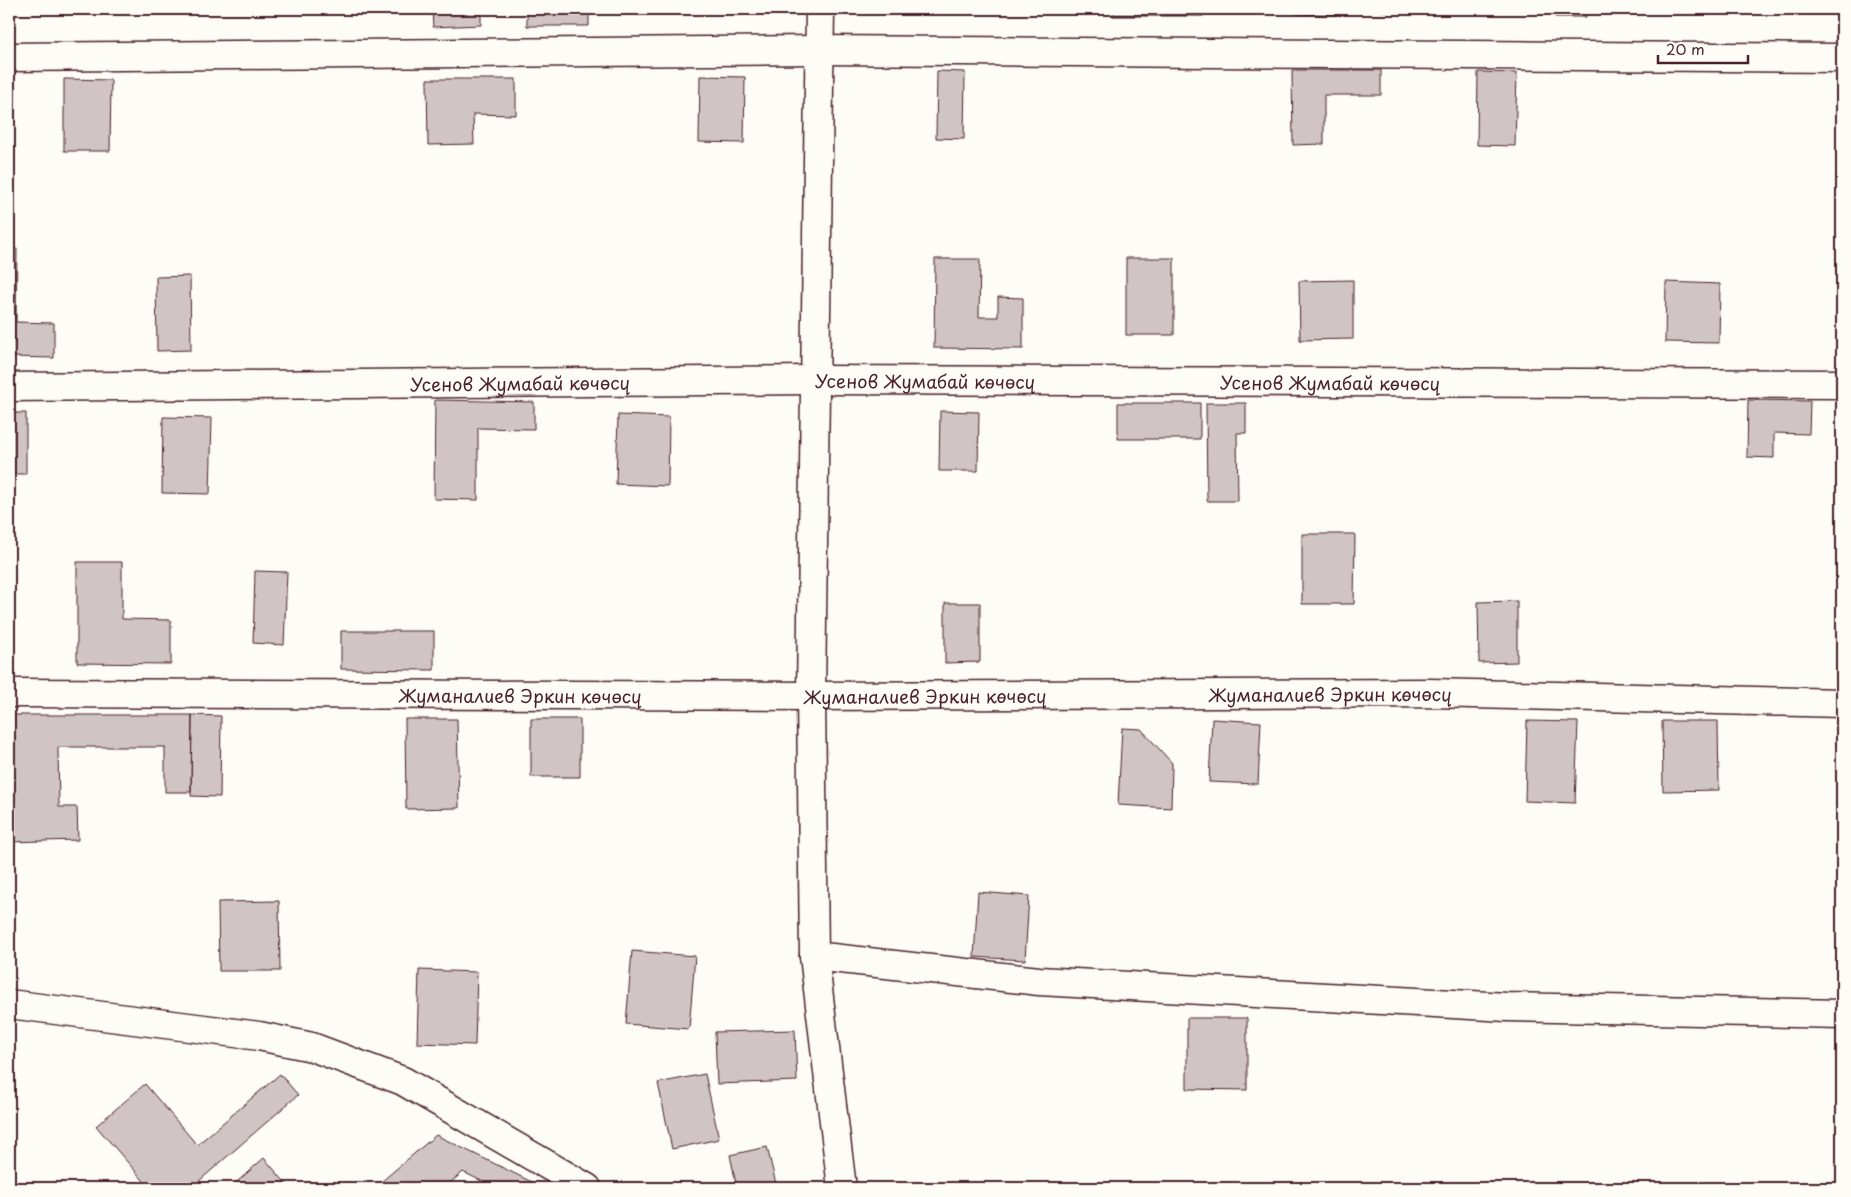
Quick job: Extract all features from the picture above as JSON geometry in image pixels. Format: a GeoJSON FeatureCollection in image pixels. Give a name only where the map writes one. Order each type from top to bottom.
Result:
{"type":"FeatureCollection","features":[{"type":"Feature","properties":{"kind":"street"},"geometry":{"type":"LineString","coordinates":[[820,9],[811,696],[814,956],[842,1188]]}},
{"type":"Feature","properties":{"kind":"street"},"geometry":{"type":"LineString","coordinates":[[9,58],[820,50],[1842,58]]}},
{"type":"Feature","properties":{"kind":"street","name":"Усенов Жумабай көчөсү"},"geometry":{"type":"LineString","coordinates":[[9,387],[815,380],[1842,384]]}},
{"type":"Feature","properties":{"kind":"street","name":"Жуманалиев Эркин көчөсү"},"geometry":{"type":"LineString","coordinates":[[9,693],[811,696],[1431,693],[1842,703]]}},
{"type":"Feature","properties":{"kind":"street"},"geometry":{"type":"LineString","coordinates":[[814,956],[1039,981],[1497,1007],[1842,1014]]}},
{"type":"Feature","properties":{"kind":"street"},"geometry":{"type":"LineString","coordinates":[[9,1004],[259,1036],[312,1047],[403,1081],[587,1188]]}},
{"type":"Feature","properties":{"kind":"building"},"geometry":{"type":"Polygon","coordinates":[[[432,9],[481,9],[481,25],[433,27],[432,9]]]}},
{"type":"Feature","properties":{"kind":"building"},"geometry":{"type":"Polygon","coordinates":[[[527,9],[589,9],[589,26],[527,26],[527,9]]]}},
{"type":"Feature","properties":{"kind":"building"},"geometry":{"type":"Polygon","coordinates":[[[1113,9],[1203,9],[1203,16],[1113,16],[1113,9]]]}},
{"type":"Feature","properties":{"kind":"building"},"geometry":{"type":"Polygon","coordinates":[[[1296,9],[1335,9],[1335,15],[1296,14],[1296,9]]]}},
{"type":"Feature","properties":{"kind":"building"},"geometry":{"type":"Polygon","coordinates":[[[1382,9],[1444,9],[1443,13],[1381,11],[1382,9]]]}},
{"type":"Feature","properties":{"kind":"building"},"geometry":{"type":"Polygon","coordinates":[[[1555,9],[1586,9],[1586,17],[1555,17],[1555,9]]]}},
{"type":"Feature","properties":{"kind":"building"},"geometry":{"type":"Polygon","coordinates":[[[1292,70],[1381,70],[1381,95],[1324,95],[1324,144],[1293,145],[1292,70]]]}},
{"type":"Feature","properties":{"kind":"building"},"geometry":{"type":"Polygon","coordinates":[[[937,71],[965,72],[964,139],[936,138],[937,71]]]}},
{"type":"Feature","properties":{"kind":"building"},"geometry":{"type":"Polygon","coordinates":[[[1478,72],[1517,73],[1515,146],[1477,145],[1478,72]]]}},
{"type":"Feature","properties":{"kind":"building"},"geometry":{"type":"Polygon","coordinates":[[[700,76],[745,77],[744,143],[699,142],[700,76]]]}},
{"type":"Feature","properties":{"kind":"building"},"geometry":{"type":"Polygon","coordinates":[[[64,79],[111,80],[110,151],[64,151],[64,79]]]}},
{"type":"Feature","properties":{"kind":"building"},"geometry":{"type":"Polygon","coordinates":[[[427,79],[516,79],[516,115],[473,114],[474,144],[428,145],[427,79]]]}},
{"type":"Feature","properties":{"kind":"building"},"geometry":{"type":"Polygon","coordinates":[[[9,249],[17,249],[16,322],[54,323],[54,358],[9,357],[9,249]]]}},
{"type":"Feature","properties":{"kind":"building"},"geometry":{"type":"Polygon","coordinates":[[[1126,258],[1174,258],[1174,335],[1126,335],[1126,258]]]}},
{"type":"Feature","properties":{"kind":"building"},"geometry":{"type":"Polygon","coordinates":[[[935,259],[980,259],[979,317],[998,317],[998,297],[1023,298],[1023,349],[934,348],[935,259]]]}},
{"type":"Feature","properties":{"kind":"building"},"geometry":{"type":"Polygon","coordinates":[[[190,276],[191,350],[157,351],[156,277],[190,276]]]}},
{"type":"Feature","properties":{"kind":"building"},"geometry":{"type":"Polygon","coordinates":[[[1353,280],[1353,339],[1300,340],[1299,281],[1353,280]]]}},
{"type":"Feature","properties":{"kind":"building"},"geometry":{"type":"Polygon","coordinates":[[[1666,282],[1720,284],[1719,343],[1665,342],[1666,282]]]}},
{"type":"Feature","properties":{"kind":"building"},"geometry":{"type":"Polygon","coordinates":[[[435,400],[534,402],[534,429],[478,428],[478,500],[434,499],[435,400]]]}},
{"type":"Feature","properties":{"kind":"building"},"geometry":{"type":"Polygon","coordinates":[[[1748,400],[1810,401],[1809,434],[1774,433],[1774,458],[1747,457],[1748,400]]]}},
{"type":"Feature","properties":{"kind":"building"},"geometry":{"type":"Polygon","coordinates":[[[1118,403],[1200,403],[1200,439],[1118,439],[1118,403]]]}},
{"type":"Feature","properties":{"kind":"building"},"geometry":{"type":"Polygon","coordinates":[[[1206,403],[1246,403],[1246,433],[1237,433],[1238,501],[1207,501],[1206,403]]]}},
{"type":"Feature","properties":{"kind":"building"},"geometry":{"type":"Polygon","coordinates":[[[940,411],[979,412],[978,471],[939,471],[940,411]]]}},
{"type":"Feature","properties":{"kind":"building"},"geometry":{"type":"Polygon","coordinates":[[[9,413],[26,413],[26,474],[9,474],[9,413]]]}},
{"type":"Feature","properties":{"kind":"building"},"geometry":{"type":"Polygon","coordinates":[[[618,415],[669,417],[668,486],[616,484],[618,415]]]}},
{"type":"Feature","properties":{"kind":"building"},"geometry":{"type":"Polygon","coordinates":[[[163,417],[212,418],[210,494],[162,493],[163,417]]]}},
{"type":"Feature","properties":{"kind":"building"},"geometry":{"type":"Polygon","coordinates":[[[1302,534],[1355,534],[1354,604],[1302,604],[1302,534]]]}},
{"type":"Feature","properties":{"kind":"building"},"geometry":{"type":"Polygon","coordinates":[[[77,562],[122,562],[122,619],[171,620],[171,664],[77,663],[77,562]]]}},
{"type":"Feature","properties":{"kind":"building"},"geometry":{"type":"Polygon","coordinates":[[[255,571],[287,572],[284,645],[253,643],[255,571]]]}},
{"type":"Feature","properties":{"kind":"building"},"geometry":{"type":"Polygon","coordinates":[[[1517,601],[1517,662],[1479,663],[1478,602],[1517,601]]]}},
{"type":"Feature","properties":{"kind":"building"},"geometry":{"type":"Polygon","coordinates":[[[945,603],[980,603],[980,662],[945,663],[945,603]]]}},
{"type":"Feature","properties":{"kind":"building"},"geometry":{"type":"Polygon","coordinates":[[[341,631],[434,631],[434,670],[341,669],[341,631]]]}},
{"type":"Feature","properties":{"kind":"building"},"geometry":{"type":"Polygon","coordinates":[[[10,715],[192,715],[191,792],[165,792],[165,747],[58,747],[59,807],[77,807],[78,840],[9,842],[10,715]]]}},
{"type":"Feature","properties":{"kind":"building"},"geometry":{"type":"Polygon","coordinates":[[[192,715],[221,716],[220,797],[191,796],[192,715]]]}},
{"type":"Feature","properties":{"kind":"building"},"geometry":{"type":"Polygon","coordinates":[[[405,719],[457,719],[459,808],[406,809],[405,719]]]}},
{"type":"Feature","properties":{"kind":"building"},"geometry":{"type":"Polygon","coordinates":[[[531,719],[580,719],[580,777],[531,777],[531,719]]]}},
{"type":"Feature","properties":{"kind":"building"},"geometry":{"type":"Polygon","coordinates":[[[1212,719],[1261,722],[1258,784],[1209,782],[1212,719]]]}},
{"type":"Feature","properties":{"kind":"building"},"geometry":{"type":"Polygon","coordinates":[[[1527,721],[1578,722],[1575,803],[1525,801],[1527,721]]]}},
{"type":"Feature","properties":{"kind":"building"},"geometry":{"type":"Polygon","coordinates":[[[1662,721],[1718,721],[1719,790],[1663,791],[1662,721]]]}},
{"type":"Feature","properties":{"kind":"building"},"geometry":{"type":"Polygon","coordinates":[[[1840,723],[1842,723],[1842,787],[1839,787],[1840,723]]]}},
{"type":"Feature","properties":{"kind":"building"},"geometry":{"type":"Polygon","coordinates":[[[1122,728],[1141,729],[1172,763],[1171,808],[1118,805],[1122,728]]]}},
{"type":"Feature","properties":{"kind":"building"},"geometry":{"type":"Polygon","coordinates":[[[978,892],[1029,896],[1025,960],[974,957],[978,892]]]}},
{"type":"Feature","properties":{"kind":"building"},"geometry":{"type":"Polygon","coordinates":[[[279,901],[280,971],[219,971],[218,902],[279,901]]]}},
{"type":"Feature","properties":{"kind":"building"},"geometry":{"type":"Polygon","coordinates":[[[632,951],[695,956],[689,1029],[626,1024],[632,951]]]}},
{"type":"Feature","properties":{"kind":"building"},"geometry":{"type":"Polygon","coordinates":[[[419,970],[477,972],[475,1045],[417,1043],[419,970]]]}},
{"type":"Feature","properties":{"kind":"building"},"geometry":{"type":"Polygon","coordinates":[[[1187,1018],[1247,1018],[1247,1090],[1187,1089],[1187,1018]]]}},
{"type":"Feature","properties":{"kind":"building"},"geometry":{"type":"Polygon","coordinates":[[[795,1030],[797,1081],[717,1084],[715,1032],[795,1030]]]}},
{"type":"Feature","properties":{"kind":"building"},"geometry":{"type":"Polygon","coordinates":[[[280,1074],[298,1095],[191,1188],[150,1188],[96,1126],[145,1084],[197,1145],[280,1074]]]}},
{"type":"Feature","properties":{"kind":"building"},"geometry":{"type":"Polygon","coordinates":[[[705,1074],[719,1139],[672,1149],[658,1083],[705,1074]]]}},
{"type":"Feature","properties":{"kind":"building"},"geometry":{"type":"Polygon","coordinates":[[[436,1135],[544,1188],[496,1188],[463,1172],[444,1188],[374,1188],[436,1135]]]}},
{"type":"Feature","properties":{"kind":"building"},"geometry":{"type":"Polygon","coordinates":[[[767,1147],[777,1188],[737,1188],[730,1155],[767,1147]]]}},
{"type":"Feature","properties":{"kind":"building"},"geometry":{"type":"Polygon","coordinates":[[[264,1158],[290,1188],[230,1188],[264,1158]]]}}]}
